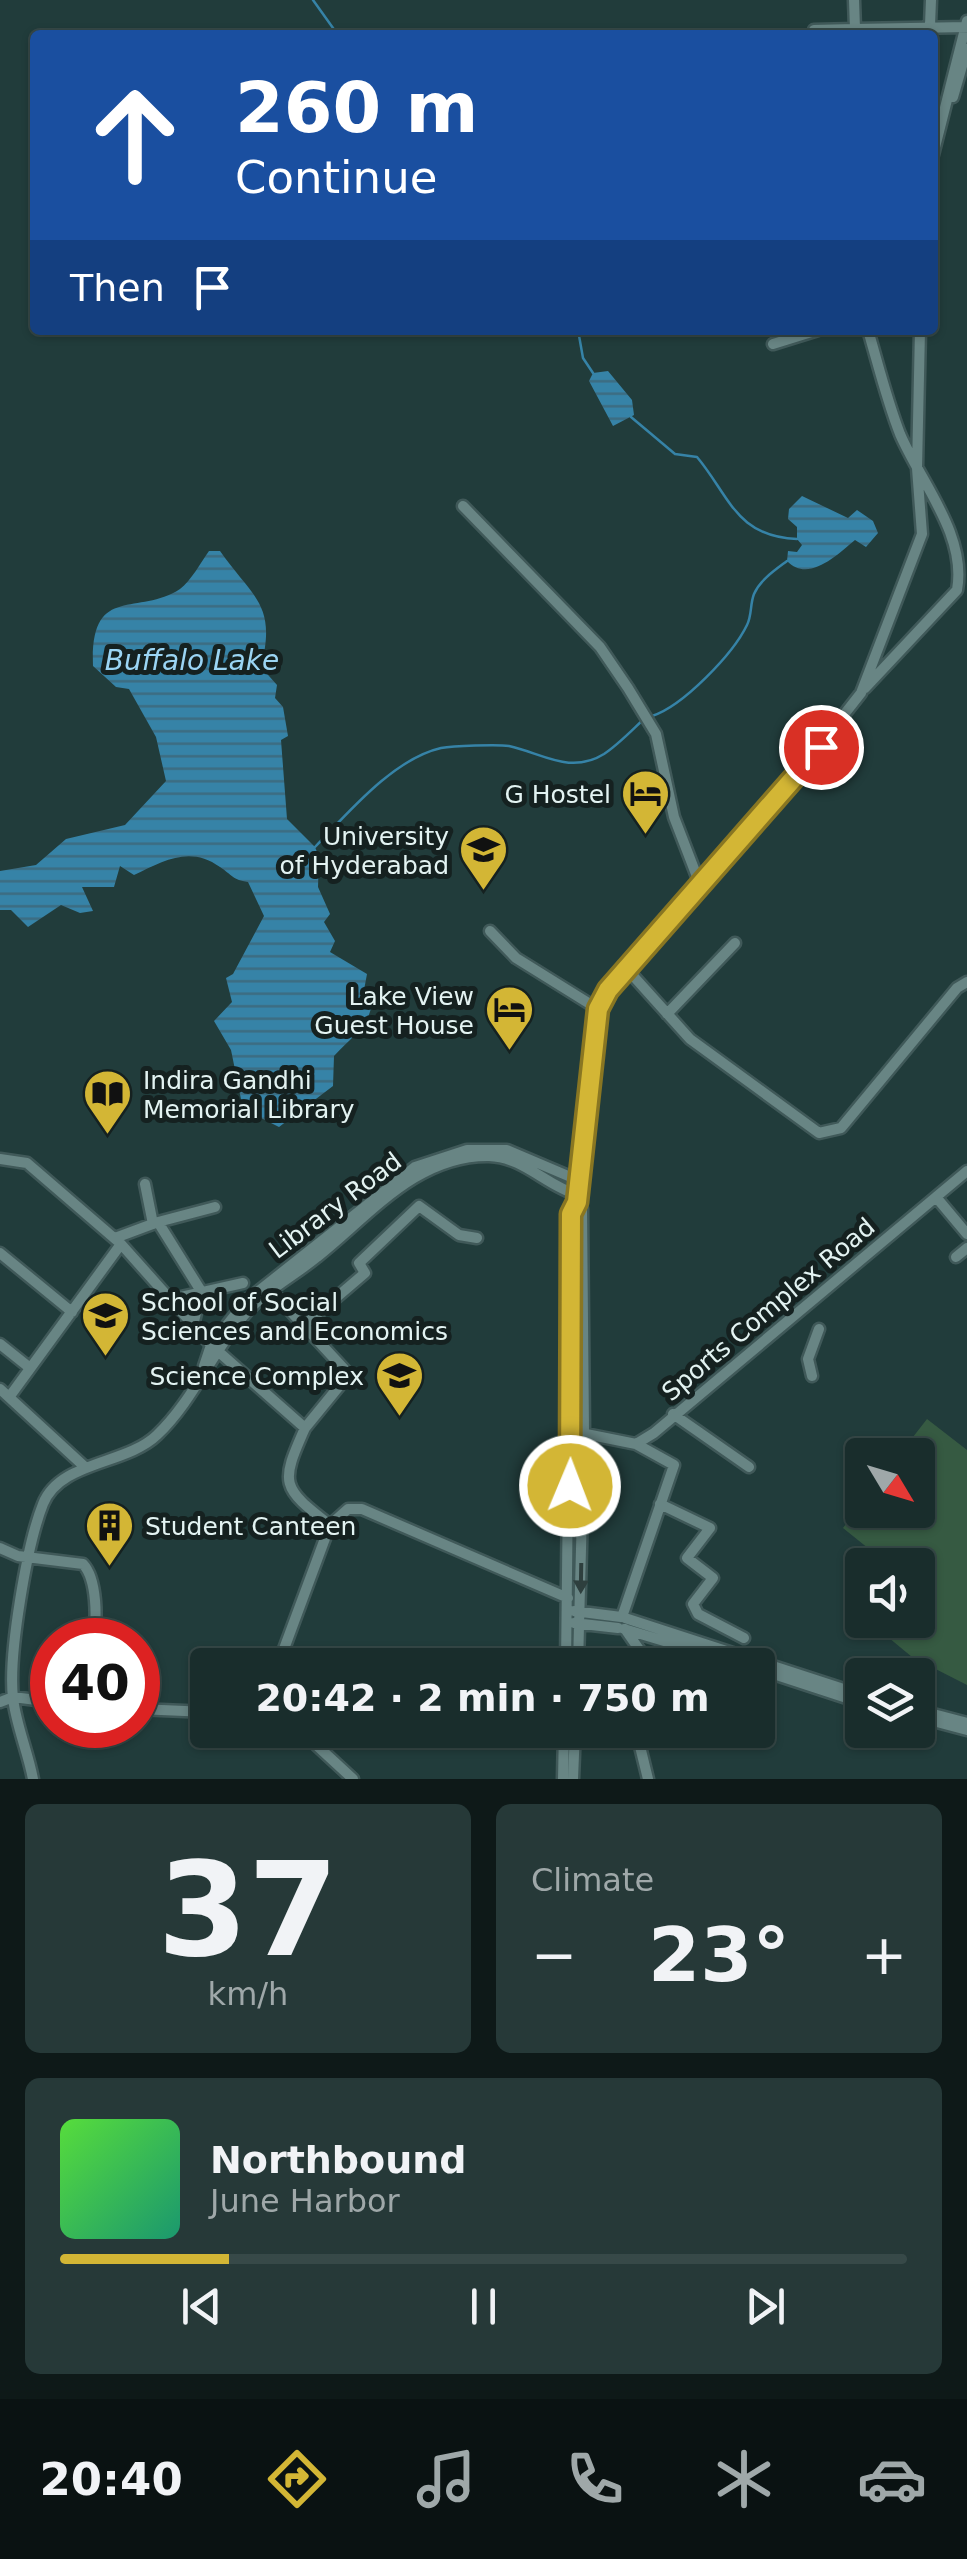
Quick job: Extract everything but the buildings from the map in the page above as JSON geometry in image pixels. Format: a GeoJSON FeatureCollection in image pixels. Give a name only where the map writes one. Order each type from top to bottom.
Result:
{"type":"FeatureCollection","features":[{"type":"Feature","properties":{"kind":"street"},"geometry":{"type":"LineString","coordinates":[[854,0],[855,30]]}},
{"type":"Feature","properties":{"kind":"street"},"geometry":{"type":"LineString","coordinates":[[930,25],[931,0]]}},
{"type":"Feature","properties":{"kind":"street"},"geometry":{"type":"LineString","coordinates":[[876,30],[966,25],[938,115]]}},
{"type":"Feature","properties":{"kind":"street"},"geometry":{"type":"LineString","coordinates":[[938,115],[967,49]]}},
{"type":"Feature","properties":{"kind":"street"},"geometry":{"type":"LineString","coordinates":[[773,344],[787,335]]}},
{"type":"Feature","properties":{"kind":"street"},"geometry":{"type":"LineString","coordinates":[[577,1648],[568,1598],[571,1214],[578,1198],[598,1009],[627,970],[821,747],[861,693],[957,590],[963,572],[950,524],[900,434],[870,335]]}},
{"type":"Feature","properties":{"kind":"street"},"geometry":{"type":"LineString","coordinates":[[861,693],[918,555],[922,534],[917,468],[920,335]]}},
{"type":"Feature","properties":{"kind":"street"},"geometry":{"type":"LineString","coordinates":[[464,506],[600,647],[628,688],[656,734],[674,817],[701,887]]}},
{"type":"Feature","properties":{"kind":"street"},"geometry":{"type":"LineString","coordinates":[[490,931],[516,958],[598,1009]]}},
{"type":"Feature","properties":{"kind":"street"},"geometry":{"type":"LineString","coordinates":[[667,1014],[735,943]]}},
{"type":"Feature","properties":{"kind":"street"},"geometry":{"type":"LineString","coordinates":[[627,970],[712,1058],[819,1133],[841,1128],[950,996],[967,982]]}},
{"type":"Feature","properties":{"kind":"street","name":"Library Road"},"geometry":{"type":"LineString","coordinates":[[215,1349],[268,1287],[391,1182],[446,1154],[507,1150],[580,1181]]}},
{"type":"Feature","properties":{"kind":"street"},"geometry":{"type":"LineString","coordinates":[[330,1524],[294,1497],[287,1484],[288,1466],[306,1428],[344,1379],[345,1370],[268,1287],[398,1187],[451,1162],[504,1158],[578,1198],[582,1209],[584,1433],[569,1648]]}},
{"type":"Feature","properties":{"kind":"street"},"geometry":{"type":"LineString","coordinates":[[0,1159],[27,1163],[118,1240],[215,1349],[306,1428]]}},
{"type":"Feature","properties":{"kind":"street","name":"Sports Complex Road"},"geometry":{"type":"LineString","coordinates":[[636,1444],[967,1171]]}},
{"type":"Feature","properties":{"kind":"street"},"geometry":{"type":"LineString","coordinates":[[144,1184],[156,1223],[201,1291],[193,1326]]}},
{"type":"Feature","properties":{"kind":"street"},"geometry":{"type":"LineString","coordinates":[[936,1197],[967,1234]]}},
{"type":"Feature","properties":{"kind":"street"},"geometry":{"type":"LineString","coordinates":[[303,1326],[365,1274],[359,1263],[419,1206],[460,1235],[477,1238]]}},
{"type":"Feature","properties":{"kind":"street"},"geometry":{"type":"LineString","coordinates":[[86,1468],[5,1392],[30,1368],[72,1312],[118,1240],[156,1223],[215,1207]]}},
{"type":"Feature","properties":{"kind":"street"},"geometry":{"type":"LineString","coordinates":[[956,1257],[967,1248]]}},
{"type":"Feature","properties":{"kind":"street"},"geometry":{"type":"LineString","coordinates":[[0,1254],[72,1312]]}},
{"type":"Feature","properties":{"kind":"street"},"geometry":{"type":"LineString","coordinates":[[172,1300],[243,1283]]}},
{"type":"Feature","properties":{"kind":"street"},"geometry":{"type":"LineString","coordinates":[[812,1376],[808,1359],[819,1330]]}},
{"type":"Feature","properties":{"kind":"street"},"geometry":{"type":"LineString","coordinates":[[0,1344],[30,1368]]}},
{"type":"Feature","properties":{"kind":"street"},"geometry":{"type":"LineString","coordinates":[[32,1779],[13,1698],[29,1557],[43,1501],[55,1486],[86,1468],[118,1458],[156,1436],[215,1349]]}},
{"type":"Feature","properties":{"kind":"street"},"geometry":{"type":"LineString","coordinates":[[673,1414],[748,1467]]}},
{"type":"Feature","properties":{"kind":"street"},"geometry":{"type":"LineString","coordinates":[[571,1431],[636,1444],[674,1465],[622,1621]]}},
{"type":"Feature","properties":{"kind":"street"},"geometry":{"type":"LineString","coordinates":[[660,1504],[710,1528],[687,1558],[713,1578],[693,1604],[698,1614],[744,1638]]}},
{"type":"Feature","properties":{"kind":"street"},"geometry":{"type":"LineString","coordinates":[[284,1648],[330,1524],[348,1509],[362,1509],[568,1598]]}},
{"type":"Feature","properties":{"kind":"street"},"geometry":{"type":"LineString","coordinates":[[0,1548],[29,1557],[78,1561],[89,1570],[94,1618]]}},
{"type":"Feature","properties":{"kind":"street"},"geometry":{"type":"LineString","coordinates":[[574,1617],[622,1621],[845,1695]]}},
{"type":"Feature","properties":{"kind":"street"},"geometry":{"type":"LineString","coordinates":[[622,1621],[639,1648]]}},
{"type":"Feature","properties":{"kind":"street"},"geometry":{"type":"LineString","coordinates":[[622,1621],[697,1648]]}},
{"type":"Feature","properties":{"kind":"street"},"geometry":{"type":"LineString","coordinates":[[775,1675],[845,1693]]}},
{"type":"Feature","properties":{"kind":"street"},"geometry":{"type":"LineString","coordinates":[[0,1702],[13,1698],[30,1700]]}},
{"type":"Feature","properties":{"kind":"street"},"geometry":{"type":"LineString","coordinates":[[160,1710],[190,1711]]}},
{"type":"Feature","properties":{"kind":"street"},"geometry":{"type":"LineString","coordinates":[[935,1719],[967,1727]]}},
{"type":"Feature","properties":{"kind":"street"},"geometry":{"type":"LineString","coordinates":[[319,1748],[353,1779]]}},
{"type":"Feature","properties":{"kind":"street"},"geometry":{"type":"LineString","coordinates":[[562,1779],[563,1748]]}},
{"type":"Feature","properties":{"kind":"street"},"geometry":{"type":"LineString","coordinates":[[573,1779],[574,1748]]}},
{"type":"Feature","properties":{"kind":"street"},"geometry":{"type":"LineString","coordinates":[[640,1748],[648,1779]]}},
{"type":"Feature","properties":{"kind":"green space"},"geometry":{"type":"Polygon","coordinates":[[[927,1419],[967,1450],[967,1685],[935,1669],[935,1658],[914,1658],[889,1638],[935,1638],[935,1548],[868,1548],[843,1528],[935,1528],[935,1438],[912,1438],[927,1419]]]}},
{"type":"Feature","properties":{"kind":"water"},"geometry":{"type":"Polygon","coordinates":[[[608,371],[632,400],[634,415],[613,426],[589,381],[593,373],[608,371]]]}},
{"type":"Feature","properties":{"kind":"water"},"geometry":{"type":"Polygon","coordinates":[[[802,496],[848,518],[857,510],[873,521],[878,533],[866,547],[855,540],[822,565],[795,567],[787,561],[788,551],[797,552],[802,545],[797,539],[797,527],[788,519],[789,509],[802,496]]]}},
{"type":"Feature","properties":{"kind":"water","name":"Buffalo Lake"},"geometry":{"type":"Polygon","coordinates":[[[209,551],[220,551],[252,592],[264,615],[261,667],[277,685],[275,698],[283,707],[288,736],[281,740],[287,819],[315,847],[319,857],[318,887],[330,914],[324,922],[335,941],[330,952],[367,974],[364,990],[373,993],[366,1021],[334,1056],[333,1086],[279,1127],[243,1109],[231,1050],[214,1021],[232,1002],[226,978],[233,974],[264,916],[248,882],[209,860],[187,856],[134,875],[120,866],[114,887],[82,887],[93,911],[80,913],[61,905],[28,927],[11,910],[0,910],[0,871],[36,865],[66,839],[125,825],[166,781],[156,737],[129,689],[116,687],[93,666],[94,640],[99,623],[108,613],[180,589],[209,551]]]}},
{"type":"Feature","properties":{"kind":"waterway"},"geometry":{"type":"LineString","coordinates":[[313,0],[334,30]]}},
{"type":"Feature","properties":{"kind":"waterway"},"geometry":{"type":"LineString","coordinates":[[579,335],[583,358],[593,373]]}},
{"type":"Feature","properties":{"kind":"waterway"},"geometry":{"type":"LineString","coordinates":[[631,417],[675,454],[697,457],[747,522],[760,531],[797,539]]}},
{"type":"Feature","properties":{"kind":"waterway"},"geometry":{"type":"LineString","coordinates":[[652,716],[678,702],[719,664],[747,625],[757,589],[787,561]]}},
{"type":"Feature","properties":{"kind":"waterway"},"geometry":{"type":"LineString","coordinates":[[315,847],[372,789],[423,754],[447,747],[503,745],[579,763],[604,754],[645,718]]}},
{"type":"Feature","properties":{"kind":"place","name":"G Hostel"},"geometry":{"type":"Point","coordinates":[646,836]}},
{"type":"Feature","properties":{"kind":"place","name":"University of Hyderabad"},"geometry":{"type":"Point","coordinates":[484,892]}},
{"type":"Feature","properties":{"kind":"place","name":"Lake View Guest House"},"geometry":{"type":"Point","coordinates":[509,1052]}},
{"type":"Feature","properties":{"kind":"place","name":"Indira Gandhi Memorial Library"},"geometry":{"type":"Point","coordinates":[108,1136]}},
{"type":"Feature","properties":{"kind":"place","name":"School of Social Sciences and Economics"},"geometry":{"type":"Point","coordinates":[106,1358]}},
{"type":"Feature","properties":{"kind":"place","name":"Science Complex"},"geometry":{"type":"Point","coordinates":[399,1418]}},
{"type":"Feature","properties":{"kind":"place","name":"Student Canteen"},"geometry":{"type":"Point","coordinates":[110,1568]}},
{"type":"Feature","properties":{"kind":"route"},"geometry":{"type":"LineString","coordinates":[[570,1486],[571,1211],[577,1202],[591,1106],[598,1009],[608,990],[821,747]]}}]}
